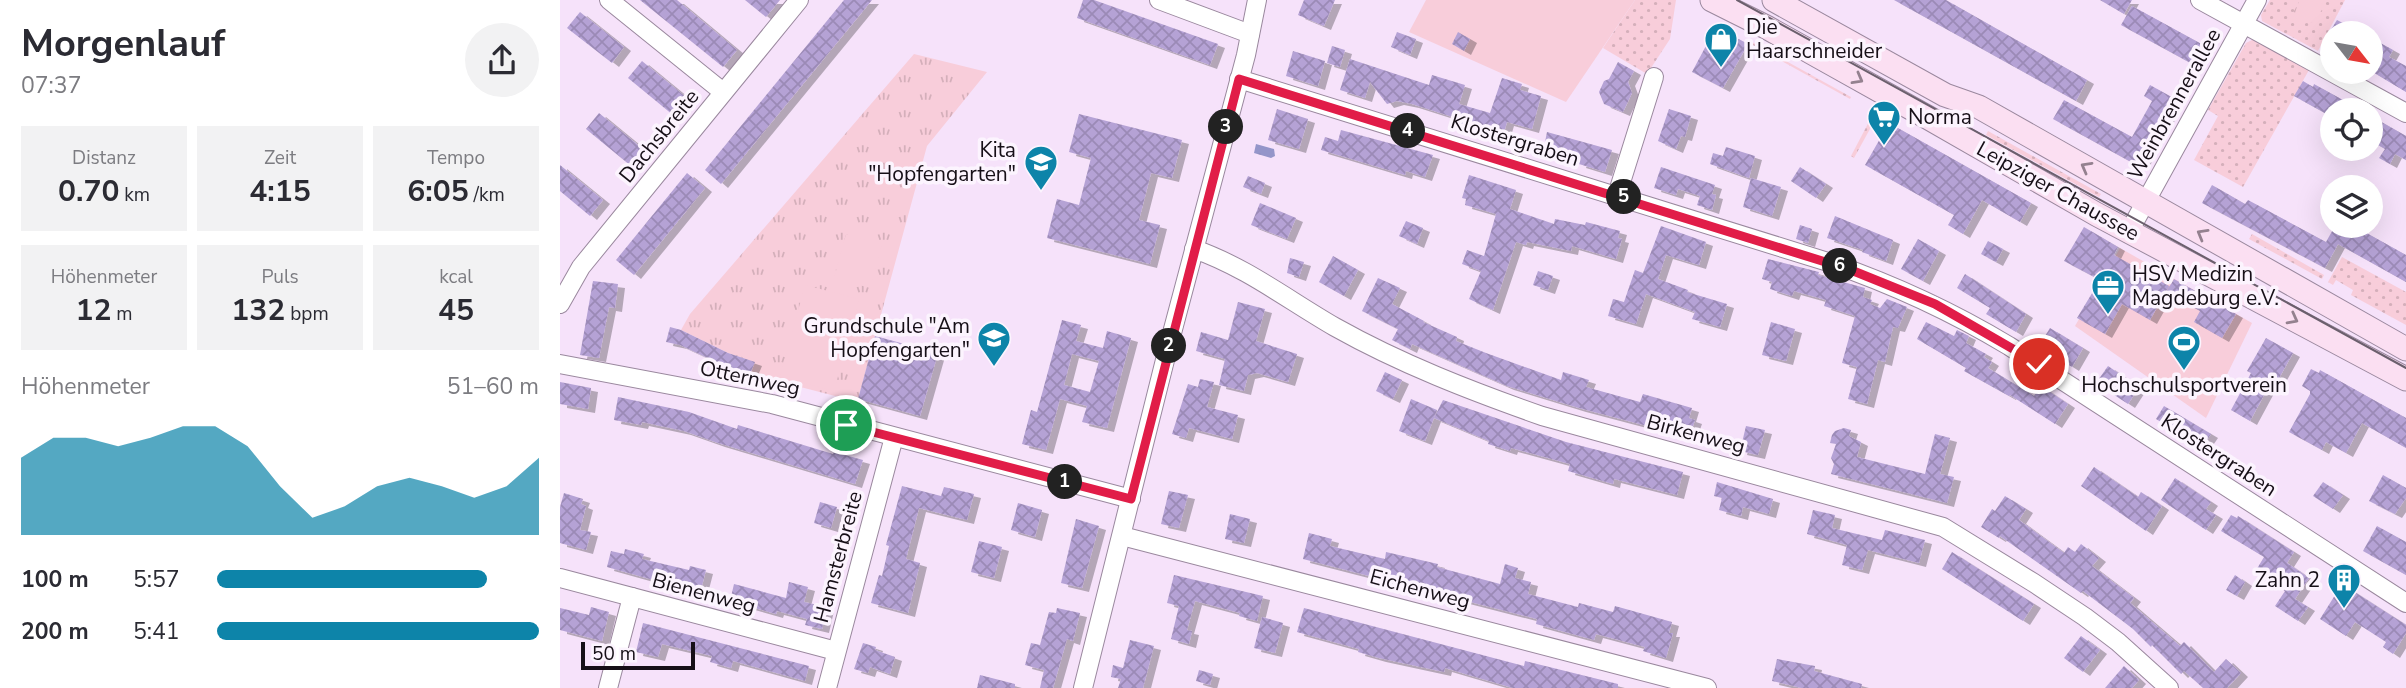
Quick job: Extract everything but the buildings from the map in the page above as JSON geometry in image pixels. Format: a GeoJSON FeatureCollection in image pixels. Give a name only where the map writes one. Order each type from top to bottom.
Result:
{"type":"FeatureCollection","features":[{"type":"Feature","properties":{"kind":"main road","name":"Leipziger Chaussee"},"geometry":{"type":"LineString","coordinates":[[1712,0],[1766,27],[2096,214],[2406,379]]}},
{"type":"Feature","properties":{"kind":"main road","name":"Leipziger Chaussee"},"geometry":{"type":"LineString","coordinates":[[1774,0],[1945,95],[1979,107],[2406,349]]}},
{"type":"Feature","properties":{"kind":"street"},"geometry":{"type":"LineString","coordinates":[[609,0],[723,92]]}},
{"type":"Feature","properties":{"kind":"street","name":"Dachsbreite"},"geometry":{"type":"LineString","coordinates":[[560,304],[581,267],[799,0]]}},
{"type":"Feature","properties":{"kind":"street"},"geometry":{"type":"LineString","coordinates":[[1159,0],[1250,34]]}},
{"type":"Feature","properties":{"kind":"street"},"geometry":{"type":"LineString","coordinates":[[1083,688],[1257,0]]}},
{"type":"Feature","properties":{"kind":"street"},"geometry":{"type":"LineString","coordinates":[[2200,0],[2406,113]]}},
{"type":"Feature","properties":{"kind":"street","name":"Weinbrennerallee"},"geometry":{"type":"LineString","coordinates":[[2130,230],[2258,0]]}},
{"type":"Feature","properties":{"kind":"street"},"geometry":{"type":"LineString","coordinates":[[1617,195],[1654,77]]}},
{"type":"Feature","properties":{"kind":"street","name":"Klostergraben"},"geometry":{"type":"LineString","coordinates":[[1239,79],[1828,262],[1935,304],[2010,346],[2406,603]]}},
{"type":"Feature","properties":{"kind":"street","name":"Birkenweg"},"geometry":{"type":"LineString","coordinates":[[1194,249],[1235,265],[1335,327],[1400,360],[1494,399],[1542,416],[1943,527],[2085,617],[2163,686]]}},
{"type":"Feature","properties":{"kind":"street","name":"Otternweg"},"geometry":{"type":"LineString","coordinates":[[560,364],[772,404],[1131,499]]}},
{"type":"Feature","properties":{"kind":"street","name":"Hamsterbreite"},"geometry":{"type":"LineString","coordinates":[[827,688],[894,437]]}},
{"type":"Feature","properties":{"kind":"street","name":"Eichenweg"},"geometry":{"type":"LineString","coordinates":[[1122,536],[1707,688]]}},
{"type":"Feature","properties":{"kind":"street","name":"Bienenweg"},"geometry":{"type":"LineString","coordinates":[[560,578],[836,652]]}},
{"type":"Feature","properties":{"kind":"street"},"geometry":{"type":"LineString","coordinates":[[608,688],[632,597]]}},
{"type":"Feature","properties":{"kind":"green space"},"geometry":{"type":"Polygon","coordinates":[[[1426,0],[1635,0],[1566,102],[1409,32],[1426,0]]]}},
{"type":"Feature","properties":{"kind":"green space"},"geometry":{"type":"Polygon","coordinates":[[[1635,0],[1676,0],[1670,39],[1647,74],[1603,48],[1635,0]]]}},
{"type":"Feature","properties":{"kind":"green space"},"geometry":{"type":"Polygon","coordinates":[[[2270,0],[2345,0],[2334,21],[2320,21],[2318,51],[2262,21],[2261,15],[2270,0]]]}},
{"type":"Feature","properties":{"kind":"green space"},"geometry":{"type":"Polygon","coordinates":[[[2300,0],[2316,0],[2325,5],[2314,22],[2300,24],[2293,13],[2300,0]]]}},
{"type":"Feature","properties":{"kind":"green space"},"geometry":{"type":"Polygon","coordinates":[[[2254,39],[2309,70],[2243,187],[2194,160],[2218,116],[2208,110],[2246,43],[2254,39]]]}},
{"type":"Feature","properties":{"kind":"green space"},"geometry":{"type":"Polygon","coordinates":[[[1752,42],[1851,97],[1850,99],[1751,44],[1752,42]]]}},
{"type":"Feature","properties":{"kind":"green space"},"geometry":{"type":"Polygon","coordinates":[[[914,54],[987,72],[927,146],[858,399],[835,396],[750,374],[754,362],[728,353],[681,330],[690,314],[914,54]]]}},
{"type":"Feature","properties":{"kind":"green space"},"geometry":{"type":"Polygon","coordinates":[[[1872,116],[1876,118],[1854,158],[1851,156],[1872,116]]]}},
{"type":"Feature","properties":{"kind":"green space"},"geometry":{"type":"Polygon","coordinates":[[[1988,131],[2101,194],[2099,197],[1986,135],[1988,131]]]}},
{"type":"Feature","properties":{"kind":"green space"},"geometry":{"type":"Polygon","coordinates":[[[846,234],[882,244],[870,288],[834,278],[846,234]]]}},
{"type":"Feature","properties":{"kind":"green space"},"geometry":{"type":"Polygon","coordinates":[[[2252,234],[2324,275],[2322,279],[2249,239],[2252,234]]]}},
{"type":"Feature","properties":{"kind":"green space","name":"Hochschulsportverein"},"geometry":{"type":"Polygon","coordinates":[[[2120,248],[2252,323],[2206,418],[2075,326],[2120,248]]]}},
{"type":"Feature","properties":{"kind":"green space"},"geometry":{"type":"Polygon","coordinates":[[[2342,257],[2406,292],[2406,325],[2351,295],[2353,290],[2336,280],[2333,285],[2328,282],[2342,257]]]}},
{"type":"Feature","properties":{"kind":"green space"},"geometry":{"type":"Polygon","coordinates":[[[805,285],[859,299],[834,391],[780,377],[805,285]]]}},
{"type":"Feature","properties":{"kind":"water"},"geometry":{"type":"Polygon","coordinates":[[[1256,144],[1274,149],[1275,156],[1271,158],[1254,153],[1256,144]]]}},
{"type":"Feature","properties":{"kind":"tram line"},"geometry":{"type":"LineString","coordinates":[[1737,0],[2406,368]]}},
{"type":"Feature","properties":{"kind":"place","name":"Die Haarschneider"},"geometry":{"type":"Point","coordinates":[1721,69]}},
{"type":"Feature","properties":{"kind":"place","name":"Norma"},"geometry":{"type":"Point","coordinates":[1884,147]}},
{"type":"Feature","properties":{"kind":"place","name":"Kita \"Hopfengarten\""},"geometry":{"type":"Point","coordinates":[1041,192]}},
{"type":"Feature","properties":{"kind":"place","name":"HSV Medizin Magdeburg e.V."},"geometry":{"type":"Point","coordinates":[2108,316]}},
{"type":"Feature","properties":{"kind":"place","name":"Grundschule \"Am Hopfengarten\""},"geometry":{"type":"Point","coordinates":[994,368]}},
{"type":"Feature","properties":{"kind":"place","name":"Hochschulsportverein"},"geometry":{"type":"Point","coordinates":[2184,372]}},
{"type":"Feature","properties":{"kind":"place","name":"Zahn 2"},"geometry":{"type":"Point","coordinates":[2344,610]}},
{"type":"Feature","properties":{"kind":"route"},"geometry":{"type":"LineString","coordinates":[[846,425],[1131,499],[1239,79],[1851,270],[1935,304],[2039,364]]}}]}
